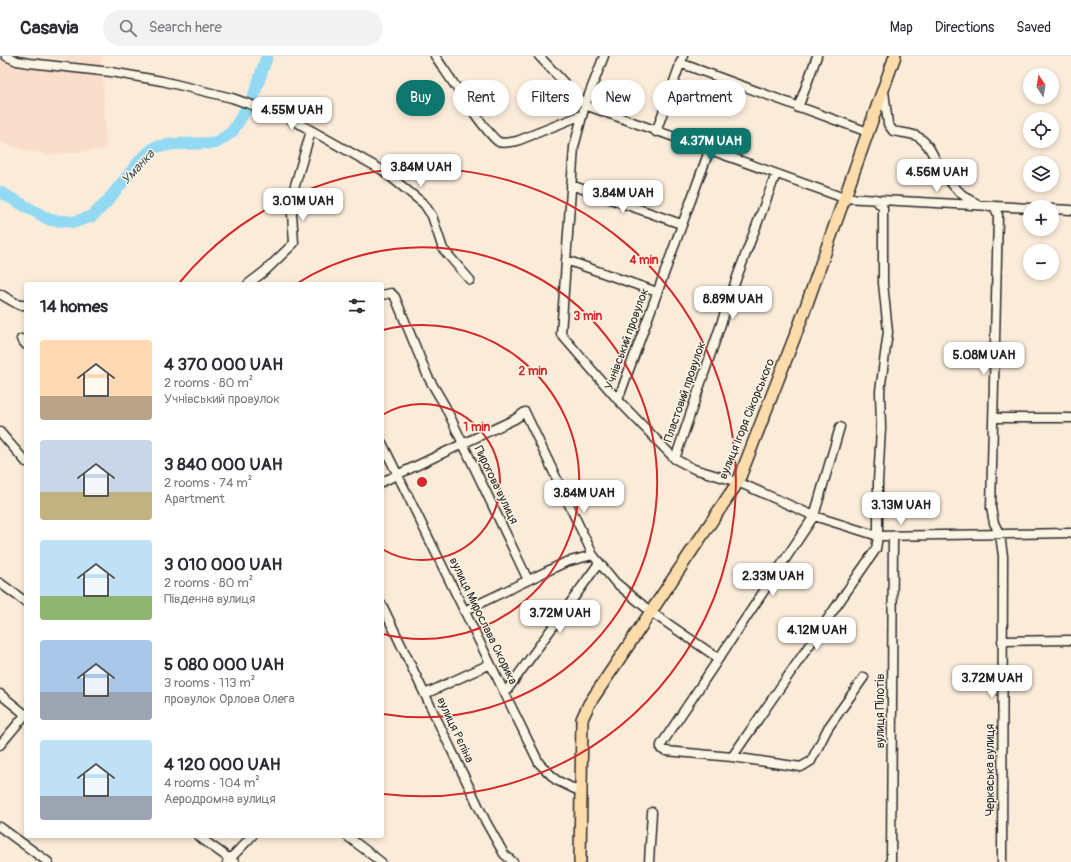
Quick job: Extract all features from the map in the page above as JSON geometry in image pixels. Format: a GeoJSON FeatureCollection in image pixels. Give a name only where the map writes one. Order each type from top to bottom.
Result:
{"type":"FeatureCollection","features":[{"type":"Feature","properties":{"kind":"main road","name":"вулиця Ігоря Сікорського"},"geometry":{"type":"LineString","coordinates":[[580,862],[582,719],[738,482],[799,326],[895,56]]}},
{"type":"Feature","properties":{"kind":"street"},"geometry":{"type":"LineString","coordinates":[[6,56],[17,61],[29,63],[110,72],[155,80],[232,98],[289,118],[382,170],[424,204],[432,216],[443,248],[470,280]]}},
{"type":"Feature","properties":{"kind":"street"},"geometry":{"type":"LineString","coordinates":[[435,56],[469,106],[498,141],[507,143],[582,116]]}},
{"type":"Feature","properties":{"kind":"street"},"geometry":{"type":"LineString","coordinates":[[538,56],[584,105],[709,151],[844,198],[1023,208]]}},
{"type":"Feature","properties":{"kind":"street"},"geometry":{"type":"LineString","coordinates":[[583,110],[604,56]]}},
{"type":"Feature","properties":{"kind":"street"},"geometry":{"type":"LineString","coordinates":[[798,108],[817,56]]}},
{"type":"Feature","properties":{"kind":"street"},"geometry":{"type":"LineString","coordinates":[[656,132],[681,60],[798,108],[868,132]]}},
{"type":"Feature","properties":{"kind":"street"},"geometry":{"type":"LineString","coordinates":[[884,88],[888,124],[893,131],[919,136],[927,144],[939,167],[956,188],[967,199],[982,205]]}},
{"type":"Feature","properties":{"kind":"street"},"geometry":{"type":"LineString","coordinates":[[582,116],[574,147],[561,332],[618,400],[675,459],[694,470],[738,482],[814,516],[878,536],[1071,534]]}},
{"type":"Feature","properties":{"kind":"street"},"geometry":{"type":"LineString","coordinates":[[250,282],[294,242],[291,199],[311,131]]}},
{"type":"Feature","properties":{"kind":"street","name":"Учнівський провулок"},"geometry":{"type":"LineString","coordinates":[[618,400],[681,224],[709,151]]}},
{"type":"Feature","properties":{"kind":"street","name":"Пластовий провулок"},"geometry":{"type":"LineString","coordinates":[[675,459],[737,277],[776,174]]}},
{"type":"Feature","properties":{"kind":"street"},"geometry":{"type":"LineString","coordinates":[[571,185],[681,224]]}},
{"type":"Feature","properties":{"kind":"street"},"geometry":{"type":"LineString","coordinates":[[732,757],[876,549],[878,536],[878,482],[881,428],[880,391],[888,332],[883,283],[883,208],[875,199]]}},
{"type":"Feature","properties":{"kind":"street","name":"Черкаська вулиця"},"geometry":{"type":"LineString","coordinates":[[994,206],[998,215],[992,508],[994,523],[1000,535],[1003,556],[1002,862]]}},
{"type":"Feature","properties":{"kind":"street"},"geometry":{"type":"LineString","coordinates":[[1059,209],[1071,210]]}},
{"type":"Feature","properties":{"kind":"street"},"geometry":{"type":"LineString","coordinates":[[566,260],[657,292]]}},
{"type":"Feature","properties":{"kind":"street","name":"Пирогова вулиця"},"geometry":{"type":"LineString","coordinates":[[384,295],[390,293],[395,297],[428,377],[445,406],[528,580]]}},
{"type":"Feature","properties":{"kind":"street"},"geometry":{"type":"LineString","coordinates":[[0,294],[18,305],[24,305]]}},
{"type":"Feature","properties":{"kind":"street"},"geometry":{"type":"LineString","coordinates":[[384,481],[515,419],[525,412],[593,555],[599,563],[615,582],[651,612],[718,658]]}},
{"type":"Feature","properties":{"kind":"street"},"geometry":{"type":"LineString","coordinates":[[994,418],[1071,418]]}},
{"type":"Feature","properties":{"kind":"street"},"geometry":{"type":"LineString","coordinates":[[840,427],[814,516],[661,745],[662,749],[666,751],[732,757],[801,767],[810,762],[828,728],[864,677]]}},
{"type":"Feature","properties":{"kind":"street"},"geometry":{"type":"LineString","coordinates":[[0,432],[24,460]]}},
{"type":"Feature","properties":{"kind":"street","name":"вулиця Мирослава Скорика"},"geometry":{"type":"LineString","coordinates":[[384,447],[539,763],[556,780],[581,792]]}},
{"type":"Feature","properties":{"kind":"street","name":"вулиця Пілотів"},"geometry":{"type":"LineString","coordinates":[[891,862],[893,536]]}},
{"type":"Feature","properties":{"kind":"street"},"geometry":{"type":"LineString","coordinates":[[464,611],[566,562],[593,555]]}},
{"type":"Feature","properties":{"kind":"street"},"geometry":{"type":"LineString","coordinates":[[505,693],[599,563]]}},
{"type":"Feature","properties":{"kind":"street"},"geometry":{"type":"LineString","coordinates":[[0,583],[24,601]]}},
{"type":"Feature","properties":{"kind":"street","name":"вулиця Рєпіна"},"geometry":{"type":"LineString","coordinates":[[384,609],[486,822],[504,854],[512,862]]}},
{"type":"Feature","properties":{"kind":"street"},"geometry":{"type":"LineString","coordinates":[[1002,641],[1071,640]]}},
{"type":"Feature","properties":{"kind":"street"},"geometry":{"type":"LineString","coordinates":[[425,694],[490,664]]}},
{"type":"Feature","properties":{"kind":"street"},"geometry":{"type":"LineString","coordinates":[[0,694],[24,712]]}},
{"type":"Feature","properties":{"kind":"street"},"geometry":{"type":"LineString","coordinates":[[0,745],[24,716]]}},
{"type":"Feature","properties":{"kind":"street"},"geometry":{"type":"LineString","coordinates":[[649,862],[652,812]]}},
{"type":"Feature","properties":{"kind":"street"},"geometry":{"type":"LineString","coordinates":[[0,828],[48,862]]}},
{"type":"Feature","properties":{"kind":"street"},"geometry":{"type":"LineString","coordinates":[[201,838],[231,861],[250,838]]}},
{"type":"Feature","properties":{"kind":"street"},"geometry":{"type":"LineString","coordinates":[[351,838],[381,862]]}},
{"type":"Feature","properties":{"kind":"shaded area"},"geometry":{"type":"Polygon","coordinates":[[[46,56],[103,56],[100,66],[46,56]]]}},
{"type":"Feature","properties":{"kind":"shaded area"},"geometry":{"type":"Polygon","coordinates":[[[0,59],[20,67],[103,76],[106,149],[48,155],[20,149],[0,142],[0,59]]]}},
{"type":"Feature","properties":{"kind":"waterway","name":"Уманка"},"geometry":{"type":"LineString","coordinates":[[0,192],[50,220],[75,222],[92,216],[105,204],[142,158],[155,147],[174,144],[216,143],[232,132],[253,98],[267,56]]}}]}
